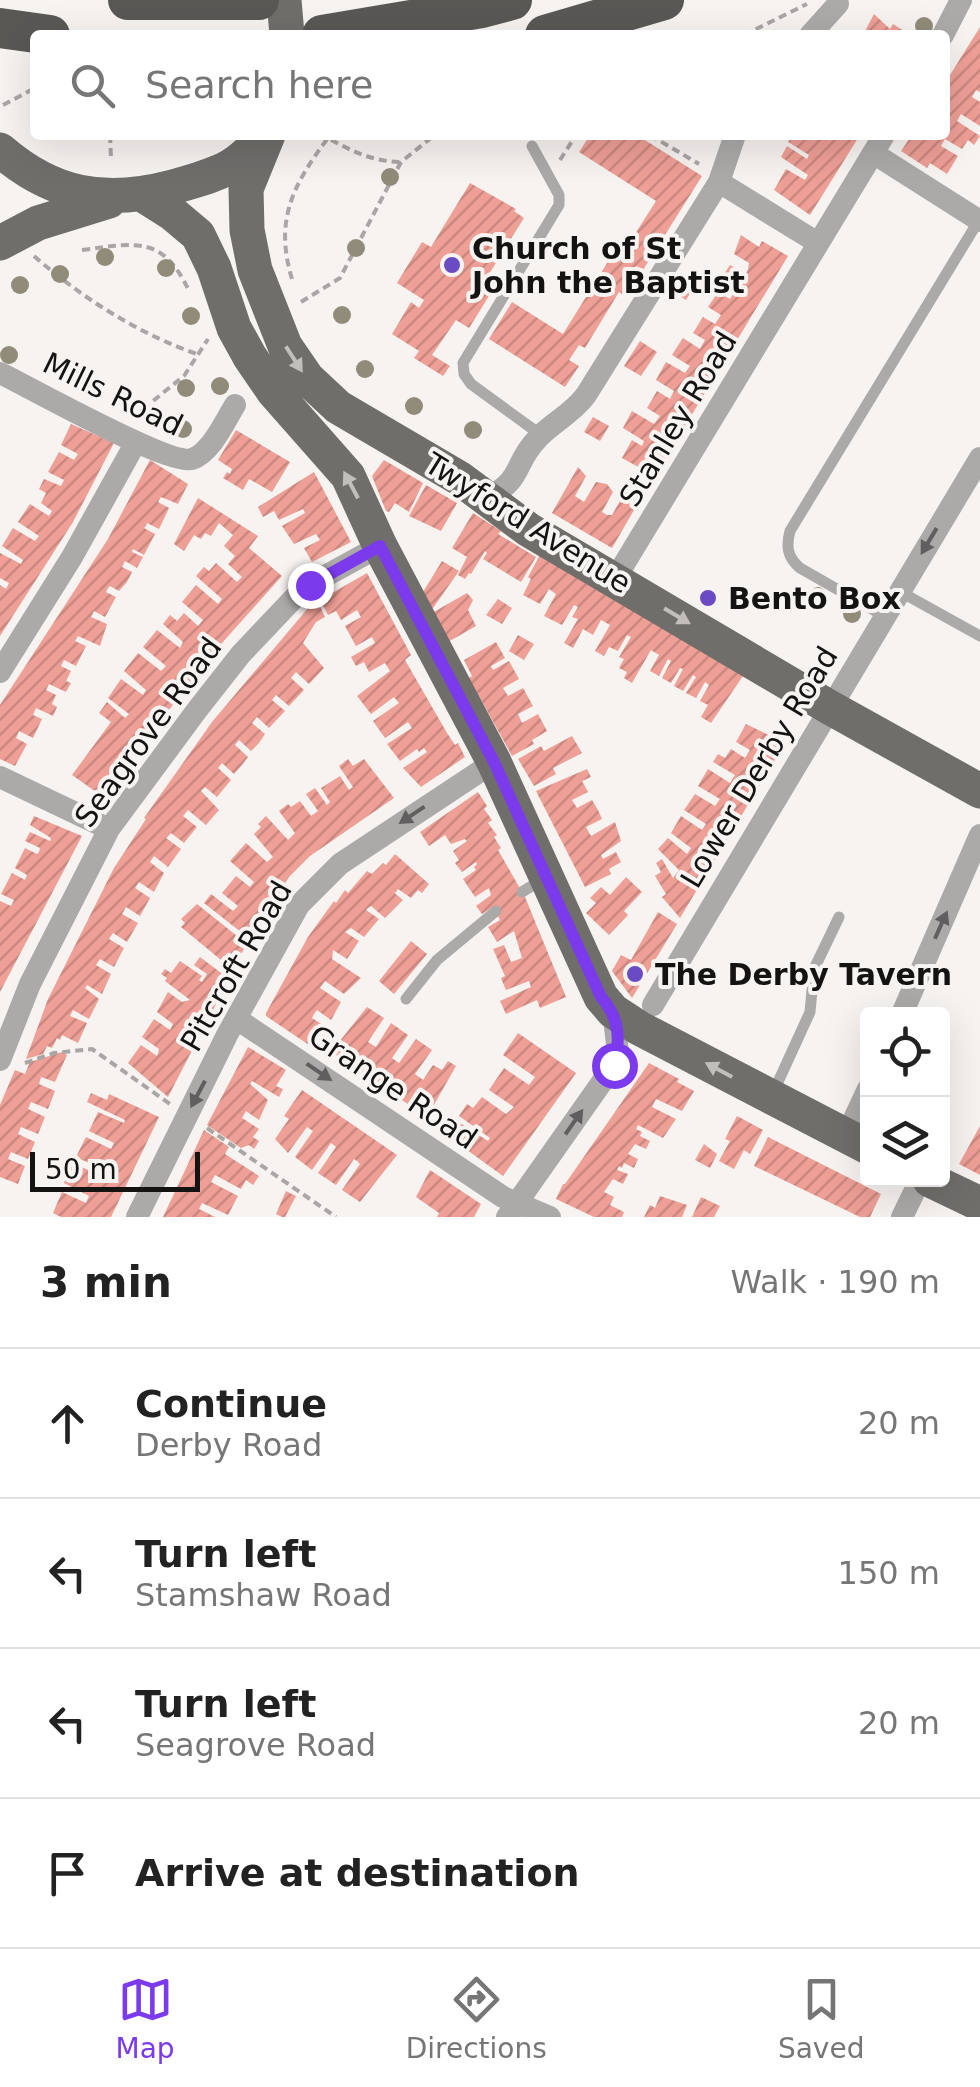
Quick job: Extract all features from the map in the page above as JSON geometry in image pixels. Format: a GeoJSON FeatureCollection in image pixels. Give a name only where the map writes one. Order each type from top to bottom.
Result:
{"type":"FeatureCollection","features":[{"type":"Feature","properties":{"kind":"highway"},"geometry":{"type":"LineString","coordinates":[[128,0],[259,0]]}},
{"type":"Feature","properties":{"kind":"highway"},"geometry":{"type":"LineString","coordinates":[[354,30],[512,0]]}},
{"type":"Feature","properties":{"kind":"highway"},"geometry":{"type":"LineString","coordinates":[[561,30],[664,0]]}},
{"type":"Feature","properties":{"kind":"highway"},"geometry":{"type":"LineString","coordinates":[[0,28],[30,32]]}},
{"type":"Feature","properties":{"kind":"main road"},"geometry":{"type":"LineString","coordinates":[[284,0],[287,30]]}},
{"type":"Feature","properties":{"kind":"main road"},"geometry":{"type":"LineString","coordinates":[[0,243],[60,215],[210,177],[235,163],[261,140]]}},
{"type":"Feature","properties":{"kind":"main road","name":"Twyford Avenue"},"geometry":{"type":"LineString","coordinates":[[265,140],[246,189],[247,230],[255,270],[285,346],[306,378],[338,407],[488,498],[529,530],[980,791]]}},
{"type":"Feature","properties":{"kind":"main road"},"geometry":{"type":"LineString","coordinates":[[0,150],[21,168],[63,190],[133,196],[173,214],[198,235],[214,268],[234,328],[250,358],[274,392],[348,476],[380,546],[494,762],[534,884],[601,997],[639,1028],[857,1142]]}},
{"type":"Feature","properties":{"kind":"main road"},"geometry":{"type":"LineString","coordinates":[[945,1187],[980,1204]]}},
{"type":"Feature","properties":{"kind":"street"},"geometry":{"type":"LineString","coordinates":[[946,30],[962,0]]}},
{"type":"Feature","properties":{"kind":"street"},"geometry":{"type":"LineString","coordinates":[[813,30],[828,2]]}},
{"type":"Feature","properties":{"kind":"street"},"geometry":{"type":"LineString","coordinates":[[488,498],[511,485],[523,456],[540,435],[567,418],[586,395],[720,180],[733,140]]}},
{"type":"Feature","properties":{"kind":"street"},"geometry":{"type":"LineString","coordinates":[[878,144],[980,220]]}},
{"type":"Feature","properties":{"kind":"street","name":"Stanley Road"},"geometry":{"type":"LineString","coordinates":[[615,579],[878,144]]}},
{"type":"Feature","properties":{"kind":"street"},"geometry":{"type":"LineString","coordinates":[[720,180],[818,243]]}},
{"type":"Feature","properties":{"kind":"street","name":"Mills Road"},"geometry":{"type":"LineString","coordinates":[[0,373],[133,431],[175,459],[196,458],[235,405]]}},
{"type":"Feature","properties":{"kind":"street"},"geometry":{"type":"LineString","coordinates":[[0,672],[102,507],[133,431]]}},
{"type":"Feature","properties":{"kind":"street","name":"Lower Derby Road"},"geometry":{"type":"LineString","coordinates":[[653,1005],[980,458]]}},
{"type":"Feature","properties":{"kind":"street","name":"Seagrove Road"},"geometry":{"type":"LineString","coordinates":[[0,1060],[30,984],[109,830],[241,654],[310,585],[380,546]]}},
{"type":"Feature","properties":{"kind":"street","name":"Pitcroft Road"},"geometry":{"type":"LineString","coordinates":[[137,1217],[178,1131],[299,905],[340,864],[494,762]]}},
{"type":"Feature","properties":{"kind":"street"},"geometry":{"type":"LineString","coordinates":[[0,777],[109,830]]}},
{"type":"Feature","properties":{"kind":"street"},"geometry":{"type":"LineString","coordinates":[[905,1007],[980,835]]}},
{"type":"Feature","properties":{"kind":"street"},"geometry":{"type":"LineString","coordinates":[[512,1209],[614,1065],[618,1052],[614,1011]]}},
{"type":"Feature","properties":{"kind":"street","name":"Grange Road"},"geometry":{"type":"LineString","coordinates":[[237,1019],[503,1197],[512,1209],[550,1217]]}},
{"type":"Feature","properties":{"kind":"street"},"geometry":{"type":"LineString","coordinates":[[857,1142],[866,1097]]}},
{"type":"Feature","properties":{"kind":"street"},"geometry":{"type":"LineString","coordinates":[[902,1217],[917,1187]]}},
{"type":"Feature","properties":{"kind":"lane"},"geometry":{"type":"LineString","coordinates":[[532,146],[559,194],[554,216],[464,362],[464,374],[471,384],[540,435]]}},
{"type":"Feature","properties":{"kind":"lane"},"geometry":{"type":"LineString","coordinates":[[884,616],[800,568],[792,561],[787,540],[980,220]]}},
{"type":"Feature","properties":{"kind":"lane"},"geometry":{"type":"LineString","coordinates":[[899,591],[980,636]]}},
{"type":"Feature","properties":{"kind":"lane"},"geometry":{"type":"LineString","coordinates":[[406,999],[437,960],[496,911]]}},
{"type":"Feature","properties":{"kind":"lane"},"geometry":{"type":"LineString","coordinates":[[772,1097],[810,1012],[814,969],[839,916]]}},
{"type":"Feature","properties":{"kind":"path"},"geometry":{"type":"LineString","coordinates":[[757,30],[828,2]]}},
{"type":"Feature","properties":{"kind":"path"},"geometry":{"type":"LineString","coordinates":[[3,106],[30,91]]}},
{"type":"Feature","properties":{"kind":"path"},"geometry":{"type":"LineString","coordinates":[[110,140],[111,158]]}},
{"type":"Feature","properties":{"kind":"path"},"geometry":{"type":"LineString","coordinates":[[294,287],[284,255],[284,222],[294,190],[326,140]]}},
{"type":"Feature","properties":{"kind":"path"},"geometry":{"type":"LineString","coordinates":[[331,140],[380,161],[401,162]]}},
{"type":"Feature","properties":{"kind":"path"},"geometry":{"type":"LineString","coordinates":[[299,303],[340,278],[401,162],[428,140]]}},
{"type":"Feature","properties":{"kind":"path"},"geometry":{"type":"LineString","coordinates":[[545,171],[558,162],[573,140]]}},
{"type":"Feature","properties":{"kind":"path"},"geometry":{"type":"LineString","coordinates":[[658,140],[720,180]]}},
{"type":"Feature","properties":{"kind":"path"},"geometry":{"type":"LineString","coordinates":[[82,250],[154,247],[173,261],[194,304]]}},
{"type":"Feature","properties":{"kind":"path"},"geometry":{"type":"LineString","coordinates":[[34,256],[92,301],[173,346],[200,356]]}},
{"type":"Feature","properties":{"kind":"path"},"geometry":{"type":"LineString","coordinates":[[133,431],[142,408],[184,376],[208,338]]}},
{"type":"Feature","properties":{"kind":"building"},"geometry":{"type":"Polygon","coordinates":[[[874,14],[890,29],[893,24],[902,30],[866,30],[874,14]]]}},
{"type":"Feature","properties":{"kind":"building"},"geometry":{"type":"Polygon","coordinates":[[[980,27],[980,92],[976,90],[972,97],[980,102],[980,126],[961,114],[957,121],[980,136],[974,145],[968,140],[962,149],[947,140],[950,140],[950,75],[980,27]]]}},
{"type":"Feature","properties":{"kind":"building"},"geometry":{"type":"Polygon","coordinates":[[[587,140],[645,140],[702,176],[643,270],[636,266],[624,285],[632,290],[627,297],[619,292],[585,348],[579,345],[569,360],[579,366],[565,387],[489,339],[512,302],[563,334],[614,252],[621,256],[656,201],[579,152],[587,140]]]}},
{"type":"Feature","properties":{"kind":"building"},"geometry":{"type":"Polygon","coordinates":[[[857,140],[810,215],[774,190],[786,169],[805,180],[808,175],[781,157],[787,146],[807,159],[809,155],[788,142],[857,140]]]}},
{"type":"Feature","properties":{"kind":"building"},"geometry":{"type":"Polygon","coordinates":[[[909,140],[944,140],[941,146],[958,156],[947,174],[930,163],[927,168],[901,151],[909,140]]]}},
{"type":"Feature","properties":{"kind":"building","name":"Church of St John the Baptist"},"geometry":{"type":"Polygon","coordinates":[[[470,183],[516,209],[524,218],[484,282],[494,288],[469,328],[456,320],[432,355],[450,366],[443,376],[414,358],[419,351],[392,334],[411,302],[419,308],[424,300],[397,283],[422,242],[431,247],[470,183]]]}},
{"type":"Feature","properties":{"kind":"building"},"geometry":{"type":"Polygon","coordinates":[[[741,235],[759,247],[762,241],[788,256],[665,459],[651,451],[640,468],[622,458],[632,440],[642,446],[644,441],[623,428],[632,411],[654,424],[660,416],[647,408],[657,391],[670,399],[674,391],[656,380],[666,362],[685,373],[690,366],[672,355],[683,338],[700,349],[705,340],[693,333],[703,317],[715,324],[721,315],[708,307],[718,292],[730,299],[736,289],[720,280],[730,265],[745,274],[748,270],[749,263],[734,254],[741,235]]]}},
{"type":"Feature","properties":{"kind":"building"},"geometry":{"type":"Polygon","coordinates":[[[677,277],[694,287],[686,300],[670,290],[677,277]]]}},
{"type":"Feature","properties":{"kind":"building"},"geometry":{"type":"Polygon","coordinates":[[[640,341],[657,352],[641,376],[624,366],[640,341]]]}},
{"type":"Feature","properties":{"kind":"building"},"geometry":{"type":"Polygon","coordinates":[[[593,417],[609,426],[600,441],[584,432],[593,417]]]}},
{"type":"Feature","properties":{"kind":"building"},"geometry":{"type":"Polygon","coordinates":[[[71,424],[114,443],[73,522],[0,636],[0,585],[6,589],[9,583],[0,578],[0,553],[21,564],[23,560],[2,546],[13,528],[35,541],[39,536],[18,522],[30,504],[49,516],[52,511],[41,503],[46,493],[39,489],[44,479],[61,486],[64,480],[48,472],[59,452],[74,460],[78,454],[61,445],[71,424]]]}},
{"type":"Feature","properties":{"kind":"building"},"geometry":{"type":"Polygon","coordinates":[[[236,430],[290,462],[272,492],[249,479],[243,490],[223,478],[232,469],[218,460],[236,430]]]}},
{"type":"Feature","properties":{"kind":"building"},"geometry":{"type":"Polygon","coordinates":[[[150,460],[188,484],[178,504],[161,497],[158,502],[169,508],[159,529],[147,523],[144,528],[155,534],[144,555],[133,549],[143,557],[137,568],[125,561],[122,567],[132,572],[127,582],[119,591],[108,588],[106,592],[116,597],[105,617],[94,611],[91,617],[107,624],[100,646],[78,636],[75,641],[86,646],[76,666],[64,660],[61,666],[71,671],[66,692],[49,684],[46,690],[56,695],[53,716],[36,708],[33,715],[42,719],[33,738],[19,731],[16,738],[27,744],[15,766],[0,759],[0,705],[108,539],[150,460]]]}},
{"type":"Feature","properties":{"kind":"building"},"geometry":{"type":"Polygon","coordinates":[[[384,460],[423,483],[409,512],[395,503],[386,511],[372,476],[384,460]]]}},
{"type":"Feature","properties":{"kind":"building"},"geometry":{"type":"Polygon","coordinates":[[[578,467],[586,476],[575,496],[584,502],[596,482],[607,484],[613,492],[602,512],[607,515],[612,515],[620,501],[624,501],[617,497],[627,480],[633,484],[636,479],[648,486],[612,548],[552,513],[578,467]]]}},
{"type":"Feature","properties":{"kind":"building"},"geometry":{"type":"Polygon","coordinates":[[[314,472],[351,542],[312,562],[304,548],[320,540],[316,534],[294,544],[282,526],[305,513],[303,509],[279,520],[274,511],[263,517],[258,507],[314,472]]]}},
{"type":"Feature","properties":{"kind":"building"},"geometry":{"type":"Polygon","coordinates":[[[426,485],[457,503],[441,531],[409,516],[426,485]]]}},
{"type":"Feature","properties":{"kind":"building"},"geometry":{"type":"Polygon","coordinates":[[[198,498],[258,536],[249,548],[282,576],[204,663],[143,745],[135,739],[96,792],[72,775],[111,722],[99,713],[107,702],[125,718],[129,714],[108,698],[121,679],[143,695],[146,690],[124,671],[138,653],[161,671],[166,666],[143,647],[157,630],[180,648],[183,642],[163,624],[170,615],[177,621],[184,613],[198,626],[203,620],[182,602],[196,585],[218,604],[222,599],[196,576],[204,567],[209,571],[216,563],[237,582],[242,577],[228,564],[235,556],[224,546],[233,535],[219,523],[211,536],[205,533],[201,539],[194,535],[184,551],[174,544],[198,498]]]}},
{"type":"Feature","properties":{"kind":"building"},"geometry":{"type":"Polygon","coordinates":[[[473,513],[536,557],[521,582],[483,559],[485,551],[471,574],[465,579],[458,575],[467,557],[452,548],[473,513]]]}},
{"type":"Feature","properties":{"kind":"building"},"geometry":{"type":"Polygon","coordinates":[[[541,553],[745,673],[711,723],[701,717],[708,705],[700,701],[709,685],[705,682],[696,698],[686,693],[696,677],[693,675],[683,691],[674,686],[683,669],[671,683],[662,678],[671,661],[668,659],[659,676],[650,671],[659,655],[651,650],[632,683],[624,678],[627,672],[619,668],[624,659],[619,657],[631,637],[627,635],[618,651],[609,647],[604,656],[595,651],[610,625],[601,620],[593,635],[583,629],[573,648],[564,643],[578,619],[572,617],[578,607],[574,605],[562,625],[544,616],[556,594],[549,589],[540,604],[523,595],[541,553]]]}},
{"type":"Feature","properties":{"kind":"building"},"geometry":{"type":"Polygon","coordinates":[[[442,561],[459,571],[431,611],[423,592],[442,561]]]}},
{"type":"Feature","properties":{"kind":"building"},"geometry":{"type":"Polygon","coordinates":[[[367,573],[411,655],[405,660],[465,757],[421,787],[403,768],[427,752],[424,748],[400,761],[387,744],[412,728],[408,722],[385,738],[373,721],[399,703],[394,697],[371,714],[357,696],[390,671],[385,663],[369,672],[364,662],[356,666],[351,657],[375,643],[372,637],[356,646],[345,626],[361,617],[357,610],[341,620],[336,611],[328,615],[320,600],[367,573]]]}},
{"type":"Feature","properties":{"kind":"building"},"geometry":{"type":"Polygon","coordinates":[[[467,593],[473,600],[468,610],[476,626],[448,642],[432,613],[467,593]]]}},
{"type":"Feature","properties":{"kind":"building"},"geometry":{"type":"Polygon","coordinates":[[[498,599],[512,608],[502,624],[486,615],[498,599]]]}},
{"type":"Feature","properties":{"kind":"building"},"geometry":{"type":"Polygon","coordinates":[[[314,601],[325,617],[316,622],[303,643],[324,668],[309,684],[296,672],[291,678],[304,690],[289,706],[276,695],[272,700],[285,711],[269,728],[257,717],[252,723],[265,734],[251,751],[239,740],[235,745],[248,757],[234,774],[222,763],[218,768],[231,780],[217,797],[205,787],[201,791],[219,810],[206,825],[188,810],[183,816],[197,827],[184,843],[171,833],[166,838],[181,849],[168,867],[154,856],[150,862],[164,873],[154,892],[139,882],[135,888],[150,898],[140,916],[126,907],[122,914],[138,923],[127,942],[113,933],[109,939],[124,948],[114,967],[100,959],[96,965],[111,974],[102,994],[87,985],[85,988],[99,999],[89,1019],[73,1010],[70,1016],[87,1023],[78,1043],[62,1035],[43,1054],[26,1059],[48,999],[114,868],[144,818],[212,722],[314,601]]]}},
{"type":"Feature","properties":{"kind":"building"},"geometry":{"type":"Polygon","coordinates":[[[518,635],[534,644],[524,660],[509,651],[518,635]]]}},
{"type":"Feature","properties":{"kind":"building"},"geometry":{"type":"Polygon","coordinates":[[[496,642],[505,658],[491,666],[493,670],[509,661],[519,679],[503,688],[508,696],[523,688],[533,706],[518,714],[522,723],[538,714],[547,731],[532,740],[534,744],[512,756],[469,678],[472,676],[464,660],[496,642]]]}},
{"type":"Feature","properties":{"kind":"building"},"geometry":{"type":"Polygon","coordinates":[[[746,724],[785,743],[680,918],[662,897],[666,894],[655,876],[661,872],[656,863],[662,859],[673,878],[679,870],[658,849],[668,838],[687,854],[691,848],[671,833],[681,816],[702,830],[706,824],[684,810],[695,794],[715,806],[720,799],[698,786],[708,769],[730,783],[735,775],[713,762],[718,754],[725,758],[731,749],[745,758],[750,750],[736,742],[746,724]]]}},
{"type":"Feature","properties":{"kind":"building"},"geometry":{"type":"Polygon","coordinates":[[[572,736],[582,753],[553,768],[556,774],[534,786],[518,759],[572,736]]]}},
{"type":"Feature","properties":{"kind":"building"},"geometry":{"type":"Polygon","coordinates":[[[348,759],[353,766],[364,759],[394,798],[310,856],[289,877],[251,940],[204,903],[211,894],[233,911],[238,906],[222,893],[236,876],[250,887],[254,882],[230,861],[246,843],[267,862],[273,857],[254,834],[261,827],[258,824],[266,816],[288,840],[295,833],[279,811],[300,801],[311,816],[318,811],[306,794],[315,788],[327,805],[330,802],[321,788],[340,776],[349,790],[353,787],[339,766],[348,759]]]}},
{"type":"Feature","properties":{"kind":"building"},"geometry":{"type":"Polygon","coordinates":[[[587,769],[591,777],[582,781],[588,792],[572,800],[577,808],[592,800],[598,810],[602,819],[586,827],[591,836],[615,822],[621,841],[601,855],[603,859],[616,852],[621,862],[609,869],[611,874],[585,887],[536,791],[587,769]]]}},
{"type":"Feature","properties":{"kind":"building"},"geometry":{"type":"Polygon","coordinates":[[[478,792],[492,820],[488,823],[497,835],[494,837],[501,848],[498,850],[525,897],[566,997],[540,1008],[537,1000],[506,1014],[500,1001],[531,987],[529,981],[506,990],[501,978],[505,976],[493,949],[504,945],[511,962],[522,958],[514,931],[497,942],[488,927],[500,920],[493,907],[482,914],[476,906],[491,895],[489,888],[475,897],[463,879],[476,870],[476,862],[462,872],[455,863],[459,860],[453,851],[467,841],[451,844],[445,835],[429,846],[420,832],[478,792]]]}},
{"type":"Feature","properties":{"kind":"building"},"geometry":{"type":"Polygon","coordinates":[[[34,816],[82,836],[0,992],[0,901],[11,906],[14,900],[1,894],[12,873],[25,880],[27,875],[15,868],[25,848],[39,852],[40,848],[25,841],[30,832],[50,841],[51,838],[30,825],[34,816]]]}},
{"type":"Feature","properties":{"kind":"building"},"geometry":{"type":"Polygon","coordinates":[[[395,854],[429,884],[411,898],[398,889],[395,893],[391,890],[403,900],[385,918],[371,906],[368,908],[379,919],[364,937],[351,928],[345,932],[359,941],[347,959],[333,950],[332,959],[361,978],[344,994],[325,981],[320,988],[341,1002],[331,1020],[317,1010],[314,1014],[312,1018],[326,1027],[312,1047],[266,1013],[308,937],[334,901],[345,890],[348,893],[367,871],[372,874],[395,854]]]}},
{"type":"Feature","properties":{"kind":"building"},"geometry":{"type":"Polygon","coordinates":[[[626,877],[642,892],[609,935],[586,913],[596,903],[590,898],[601,887],[610,895],[626,877]]]}},
{"type":"Feature","properties":{"kind":"building"},"geometry":{"type":"Polygon","coordinates":[[[197,904],[247,944],[232,969],[181,927],[185,923],[181,919],[197,904]]]}},
{"type":"Feature","properties":{"kind":"building"},"geometry":{"type":"Polygon","coordinates":[[[658,912],[677,924],[632,998],[612,971],[621,955],[631,960],[658,912]]]}},
{"type":"Feature","properties":{"kind":"building"},"geometry":{"type":"Polygon","coordinates":[[[411,941],[427,954],[394,994],[379,981],[411,941]]]}},
{"type":"Feature","properties":{"kind":"building"},"geometry":{"type":"Polygon","coordinates":[[[200,957],[229,979],[168,1097],[128,1063],[141,1045],[157,1056],[159,1049],[142,1037],[154,1019],[170,1030],[173,1024],[157,1012],[168,992],[182,1002],[190,1000],[161,974],[165,969],[171,973],[180,961],[202,976],[202,982],[207,974],[194,965],[200,957]]]}},
{"type":"Feature","properties":{"kind":"building"},"geometry":{"type":"Polygon","coordinates":[[[367,1007],[384,1018],[368,1042],[376,1047],[391,1023],[408,1035],[392,1058],[399,1063],[416,1039],[432,1050],[415,1074],[423,1080],[433,1065],[442,1070],[448,1061],[456,1066],[427,1117],[331,1052],[367,1007]]]}},
{"type":"Feature","properties":{"kind":"building"},"geometry":{"type":"Polygon","coordinates":[[[518,1033],[576,1073],[503,1176],[447,1130],[454,1119],[488,1141],[490,1138],[459,1116],[467,1104],[473,1108],[482,1097],[506,1114],[514,1107],[489,1090],[504,1068],[529,1085],[535,1077],[503,1055],[518,1033]]]}},
{"type":"Feature","properties":{"kind":"building"},"geometry":{"type":"Polygon","coordinates":[[[248,1047],[286,1070],[276,1086],[283,1089],[279,1097],[252,1081],[250,1084],[268,1100],[259,1120],[246,1111],[242,1118],[259,1129],[253,1137],[259,1141],[254,1149],[249,1145],[241,1148],[207,1125],[248,1047]]]}},
{"type":"Feature","properties":{"kind":"building"},"geometry":{"type":"Polygon","coordinates":[[[62,1052],[67,1055],[55,1082],[41,1077],[39,1084],[55,1091],[48,1109],[31,1102],[28,1109],[45,1117],[38,1134],[21,1127],[18,1134],[35,1142],[28,1159],[11,1152],[8,1159],[25,1166],[18,1184],[0,1177],[0,1105],[15,1070],[25,1074],[30,1062],[62,1052]]]}},
{"type":"Feature","properties":{"kind":"building"},"geometry":{"type":"Polygon","coordinates":[[[649,1063],[694,1091],[682,1111],[656,1099],[652,1107],[676,1119],[663,1138],[638,1125],[640,1136],[650,1141],[646,1149],[635,1144],[628,1154],[638,1159],[634,1168],[624,1163],[622,1168],[619,1166],[617,1170],[628,1174],[623,1184],[613,1179],[604,1192],[614,1197],[610,1205],[624,1212],[622,1217],[594,1217],[556,1199],[563,1184],[649,1063]]]}},
{"type":"Feature","properties":{"kind":"building"},"geometry":{"type":"Polygon","coordinates":[[[302,1090],[397,1155],[360,1202],[342,1190],[360,1164],[357,1161],[354,1159],[336,1185],[318,1173],[336,1147],[331,1143],[312,1170],[295,1157],[313,1131],[307,1127],[288,1153],[275,1139],[289,1119],[284,1116],[302,1090]]]}},
{"type":"Feature","properties":{"kind":"building"},"geometry":{"type":"Polygon","coordinates":[[[91,1093],[107,1100],[109,1094],[159,1117],[111,1217],[61,1217],[53,1213],[62,1192],[86,1203],[89,1196],[64,1183],[73,1163],[99,1175],[102,1169],[76,1157],[86,1137],[111,1149],[114,1143],[89,1131],[98,1112],[124,1123],[125,1120],[87,1102],[91,1093]]]}},
{"type":"Feature","properties":{"kind":"building"},"geometry":{"type":"Polygon","coordinates":[[[737,1116],[763,1130],[750,1154],[744,1150],[734,1169],[719,1161],[737,1116]]]}},
{"type":"Feature","properties":{"kind":"building"},"geometry":{"type":"Polygon","coordinates":[[[980,1126],[980,1175],[959,1164],[980,1126]]]}},
{"type":"Feature","properties":{"kind":"building"},"geometry":{"type":"Polygon","coordinates":[[[204,1130],[229,1147],[225,1154],[259,1176],[253,1185],[246,1180],[241,1189],[215,1175],[211,1182],[238,1196],[228,1215],[202,1203],[199,1209],[215,1217],[163,1217],[204,1130]]]}},
{"type":"Feature","properties":{"kind":"building"},"geometry":{"type":"Polygon","coordinates":[[[768,1137],[860,1183],[860,1187],[881,1194],[870,1217],[860,1217],[754,1166],[768,1137]]]}},
{"type":"Feature","properties":{"kind":"building"},"geometry":{"type":"Polygon","coordinates":[[[704,1144],[717,1154],[710,1168],[695,1160],[704,1144]]]}},
{"type":"Feature","properties":{"kind":"building"},"geometry":{"type":"Polygon","coordinates":[[[430,1170],[481,1204],[474,1217],[437,1217],[439,1213],[416,1197],[430,1170]]]}},
{"type":"Feature","properties":{"kind":"building"},"geometry":{"type":"Polygon","coordinates":[[[286,1191],[296,1196],[282,1217],[276,1214],[286,1191]]]}},
{"type":"Feature","properties":{"kind":"building"},"geometry":{"type":"Polygon","coordinates":[[[660,1196],[687,1205],[682,1217],[644,1217],[650,1205],[655,1208],[660,1196]]]}},
{"type":"Feature","properties":{"kind":"building"},"geometry":{"type":"Polygon","coordinates":[[[701,1197],[720,1206],[714,1217],[692,1217],[701,1197]]]}},
{"type":"Feature","properties":{"kind":"place","name":"Church of St John the Baptist"},"geometry":{"type":"Point","coordinates":[452,265]}},
{"type":"Feature","properties":{"kind":"place","name":"Bento Box"},"geometry":{"type":"Point","coordinates":[708,598]}},
{"type":"Feature","properties":{"kind":"place","name":"The Derby Tavern"},"geometry":{"type":"Point","coordinates":[635,974]}},
{"type":"Feature","properties":{"kind":"route"},"geometry":{"type":"LineString","coordinates":[[310,585],[380,546],[494,762],[601,997],[614,1011],[618,1052],[614,1065]]}}]}
